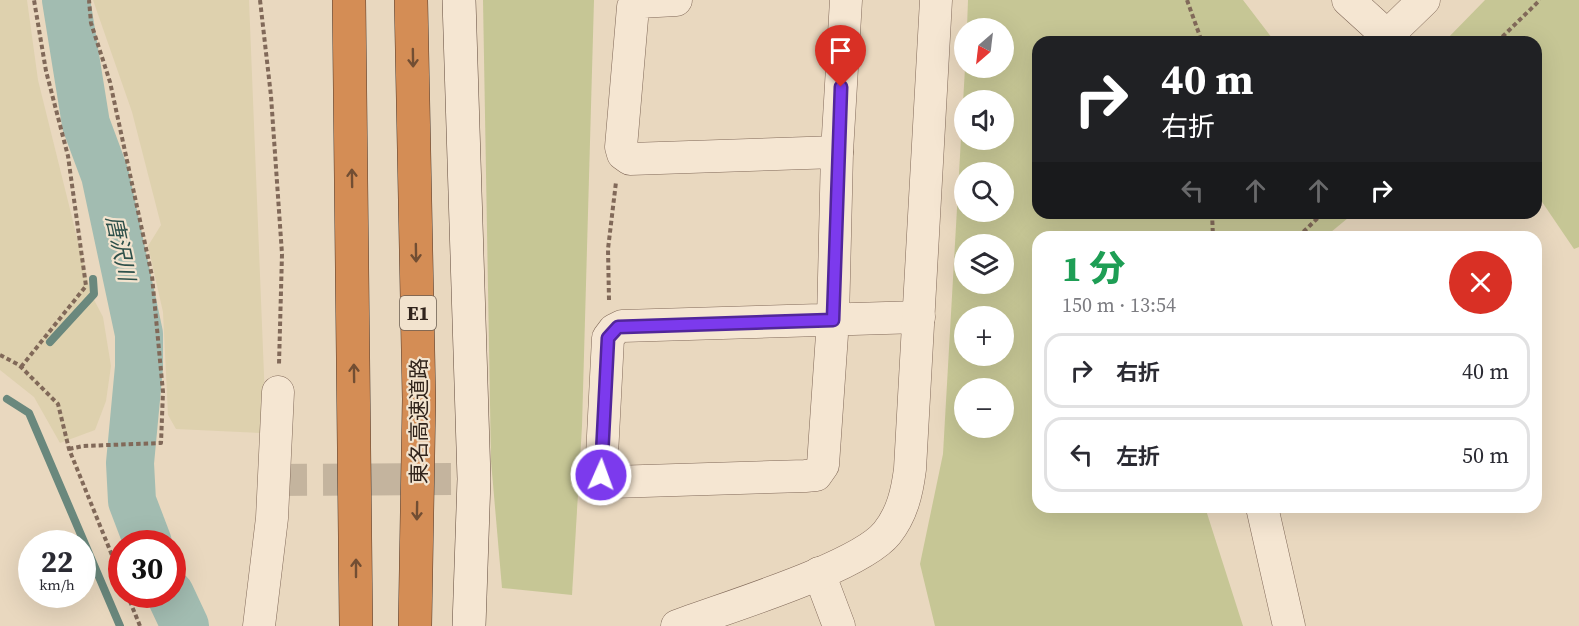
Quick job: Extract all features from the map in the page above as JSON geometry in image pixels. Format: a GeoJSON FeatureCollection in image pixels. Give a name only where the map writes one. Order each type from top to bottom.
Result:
{"type":"FeatureCollection","features":[{"type":"Feature","properties":{"kind":"highway"},"geometry":{"type":"LineString","coordinates":[[349,0],[356,626]]}},
{"type":"Feature","properties":{"kind":"highway","name":"東名高速道路"},"geometry":{"type":"LineString","coordinates":[[411,0],[419,399],[415,626]]}},
{"type":"Feature","properties":{"kind":"street"},"geometry":{"type":"LineString","coordinates":[[459,0],[474,479],[468,626]]}},
{"type":"Feature","properties":{"kind":"street"},"geometry":{"type":"LineString","coordinates":[[676,0],[639,2],[633,7],[621,147],[623,154],[630,159],[837,152]]}},
{"type":"Feature","properties":{"kind":"street"},"geometry":{"type":"LineString","coordinates":[[846,0],[837,152],[833,320],[823,465],[816,474],[805,476],[612,482],[603,478],[600,473],[608,338],[614,330],[622,326],[833,320],[919,317]]}},
{"type":"Feature","properties":{"kind":"street"},"geometry":{"type":"LineString","coordinates":[[677,626],[819,573],[866,552],[888,532],[901,511],[910,469],[936,0]]}},
{"type":"Feature","properties":{"kind":"street"},"geometry":{"type":"LineString","coordinates":[[1348,0],[1381,30],[1392,31],[1424,0]]}},
{"type":"Feature","properties":{"kind":"street"},"geometry":{"type":"LineString","coordinates":[[259,626],[272,518],[278,392]]}},
{"type":"Feature","properties":{"kind":"street"},"geometry":{"type":"LineString","coordinates":[[1263,513],[1289,626]]}},
{"type":"Feature","properties":{"kind":"street"},"geometry":{"type":"LineString","coordinates":[[819,573],[839,626]]}},
{"type":"Feature","properties":{"kind":"path"},"geometry":{"type":"LineString","coordinates":[[21,367],[86,286],[68,156],[46,71],[34,0]]}},
{"type":"Feature","properties":{"kind":"path"},"geometry":{"type":"LineString","coordinates":[[69,449],[84,446],[161,443],[162,380],[152,276],[110,82],[92,23],[89,0]]}},
{"type":"Feature","properties":{"kind":"path"},"geometry":{"type":"LineString","coordinates":[[260,0],[271,96],[282,254],[278,392]]}},
{"type":"Feature","properties":{"kind":"path"},"geometry":{"type":"LineString","coordinates":[[1187,0],[1200,36]]}},
{"type":"Feature","properties":{"kind":"path"},"geometry":{"type":"LineString","coordinates":[[1503,36],[1540,0]]}},
{"type":"Feature","properties":{"kind":"path"},"geometry":{"type":"LineString","coordinates":[[614,330],[609,306],[608,249],[617,170],[623,154]]}},
{"type":"Feature","properties":{"kind":"path"},"geometry":{"type":"LineString","coordinates":[[1304,231],[1317,219]]}},
{"type":"Feature","properties":{"kind":"path"},"geometry":{"type":"LineString","coordinates":[[0,355],[21,367],[58,404],[69,449],[108,545]]}},
{"type":"Feature","properties":{"kind":"path"},"geometry":{"type":"LineString","coordinates":[[133,608],[140,626]]}},
{"type":"Feature","properties":{"kind":"shaded area"},"geometry":{"type":"Polygon","coordinates":[[[0,0],[27,0],[38,80],[91,294],[103,317],[111,366],[106,401],[95,430],[60,443],[34,397],[0,370],[0,0]]]}},
{"type":"Feature","properties":{"kind":"shaded area"},"geometry":{"type":"Polygon","coordinates":[[[93,0],[249,0],[266,425],[262,433],[176,429],[168,415],[163,312],[148,246],[161,225],[132,112],[93,0]]]}},
{"type":"Feature","properties":{"kind":"green space"},"geometry":{"type":"Polygon","coordinates":[[[483,0],[594,0],[582,426],[572,595],[502,588],[491,461],[483,0]]]}},
{"type":"Feature","properties":{"kind":"green space"},"geometry":{"type":"Polygon","coordinates":[[[968,0],[1243,0],[1270,36],[1032,36],[1032,219],[1347,219],[1332,231],[1032,231],[1032,513],[1207,513],[1243,626],[935,626],[920,564],[943,454],[954,261],[954,294],[1014,294],[1014,234],[956,234],[956,222],[1014,222],[1014,162],[960,162],[960,150],[1014,150],[1014,90],[964,90],[964,78],[1014,78],[1014,18],[967,18],[968,0]]]}},
{"type":"Feature","properties":{"kind":"green space"},"geometry":{"type":"Polygon","coordinates":[[[1485,0],[1579,0],[1579,247],[1574,249],[1542,202],[1542,36],[1450,36],[1485,0]]]}},
{"type":"Feature","properties":{"kind":"waterway","name":"唐沢川"},"geometry":{"type":"LineString","coordinates":[[66,0],[86,124],[105,175],[139,334],[139,367],[130,463],[132,501],[143,530]]}},
{"type":"Feature","properties":{"kind":"waterway"},"geometry":{"type":"LineString","coordinates":[[50,342],[94,294],[93,279]]}},
{"type":"Feature","properties":{"kind":"waterway"},"geometry":{"type":"LineString","coordinates":[[7,399],[29,413],[120,626]]}},
{"type":"Feature","properties":{"kind":"waterway"},"geometry":{"type":"LineString","coordinates":[[177,608],[185,626]]}},
{"type":"Feature","properties":{"kind":"tunnel"},"geometry":{"type":"LineString","coordinates":[[275,480],[474,479]]}},
{"type":"Feature","properties":{"kind":"route"},"geometry":{"type":"LineString","coordinates":[[601,475],[608,338],[618,327],[833,320],[841,87]]}}]}
